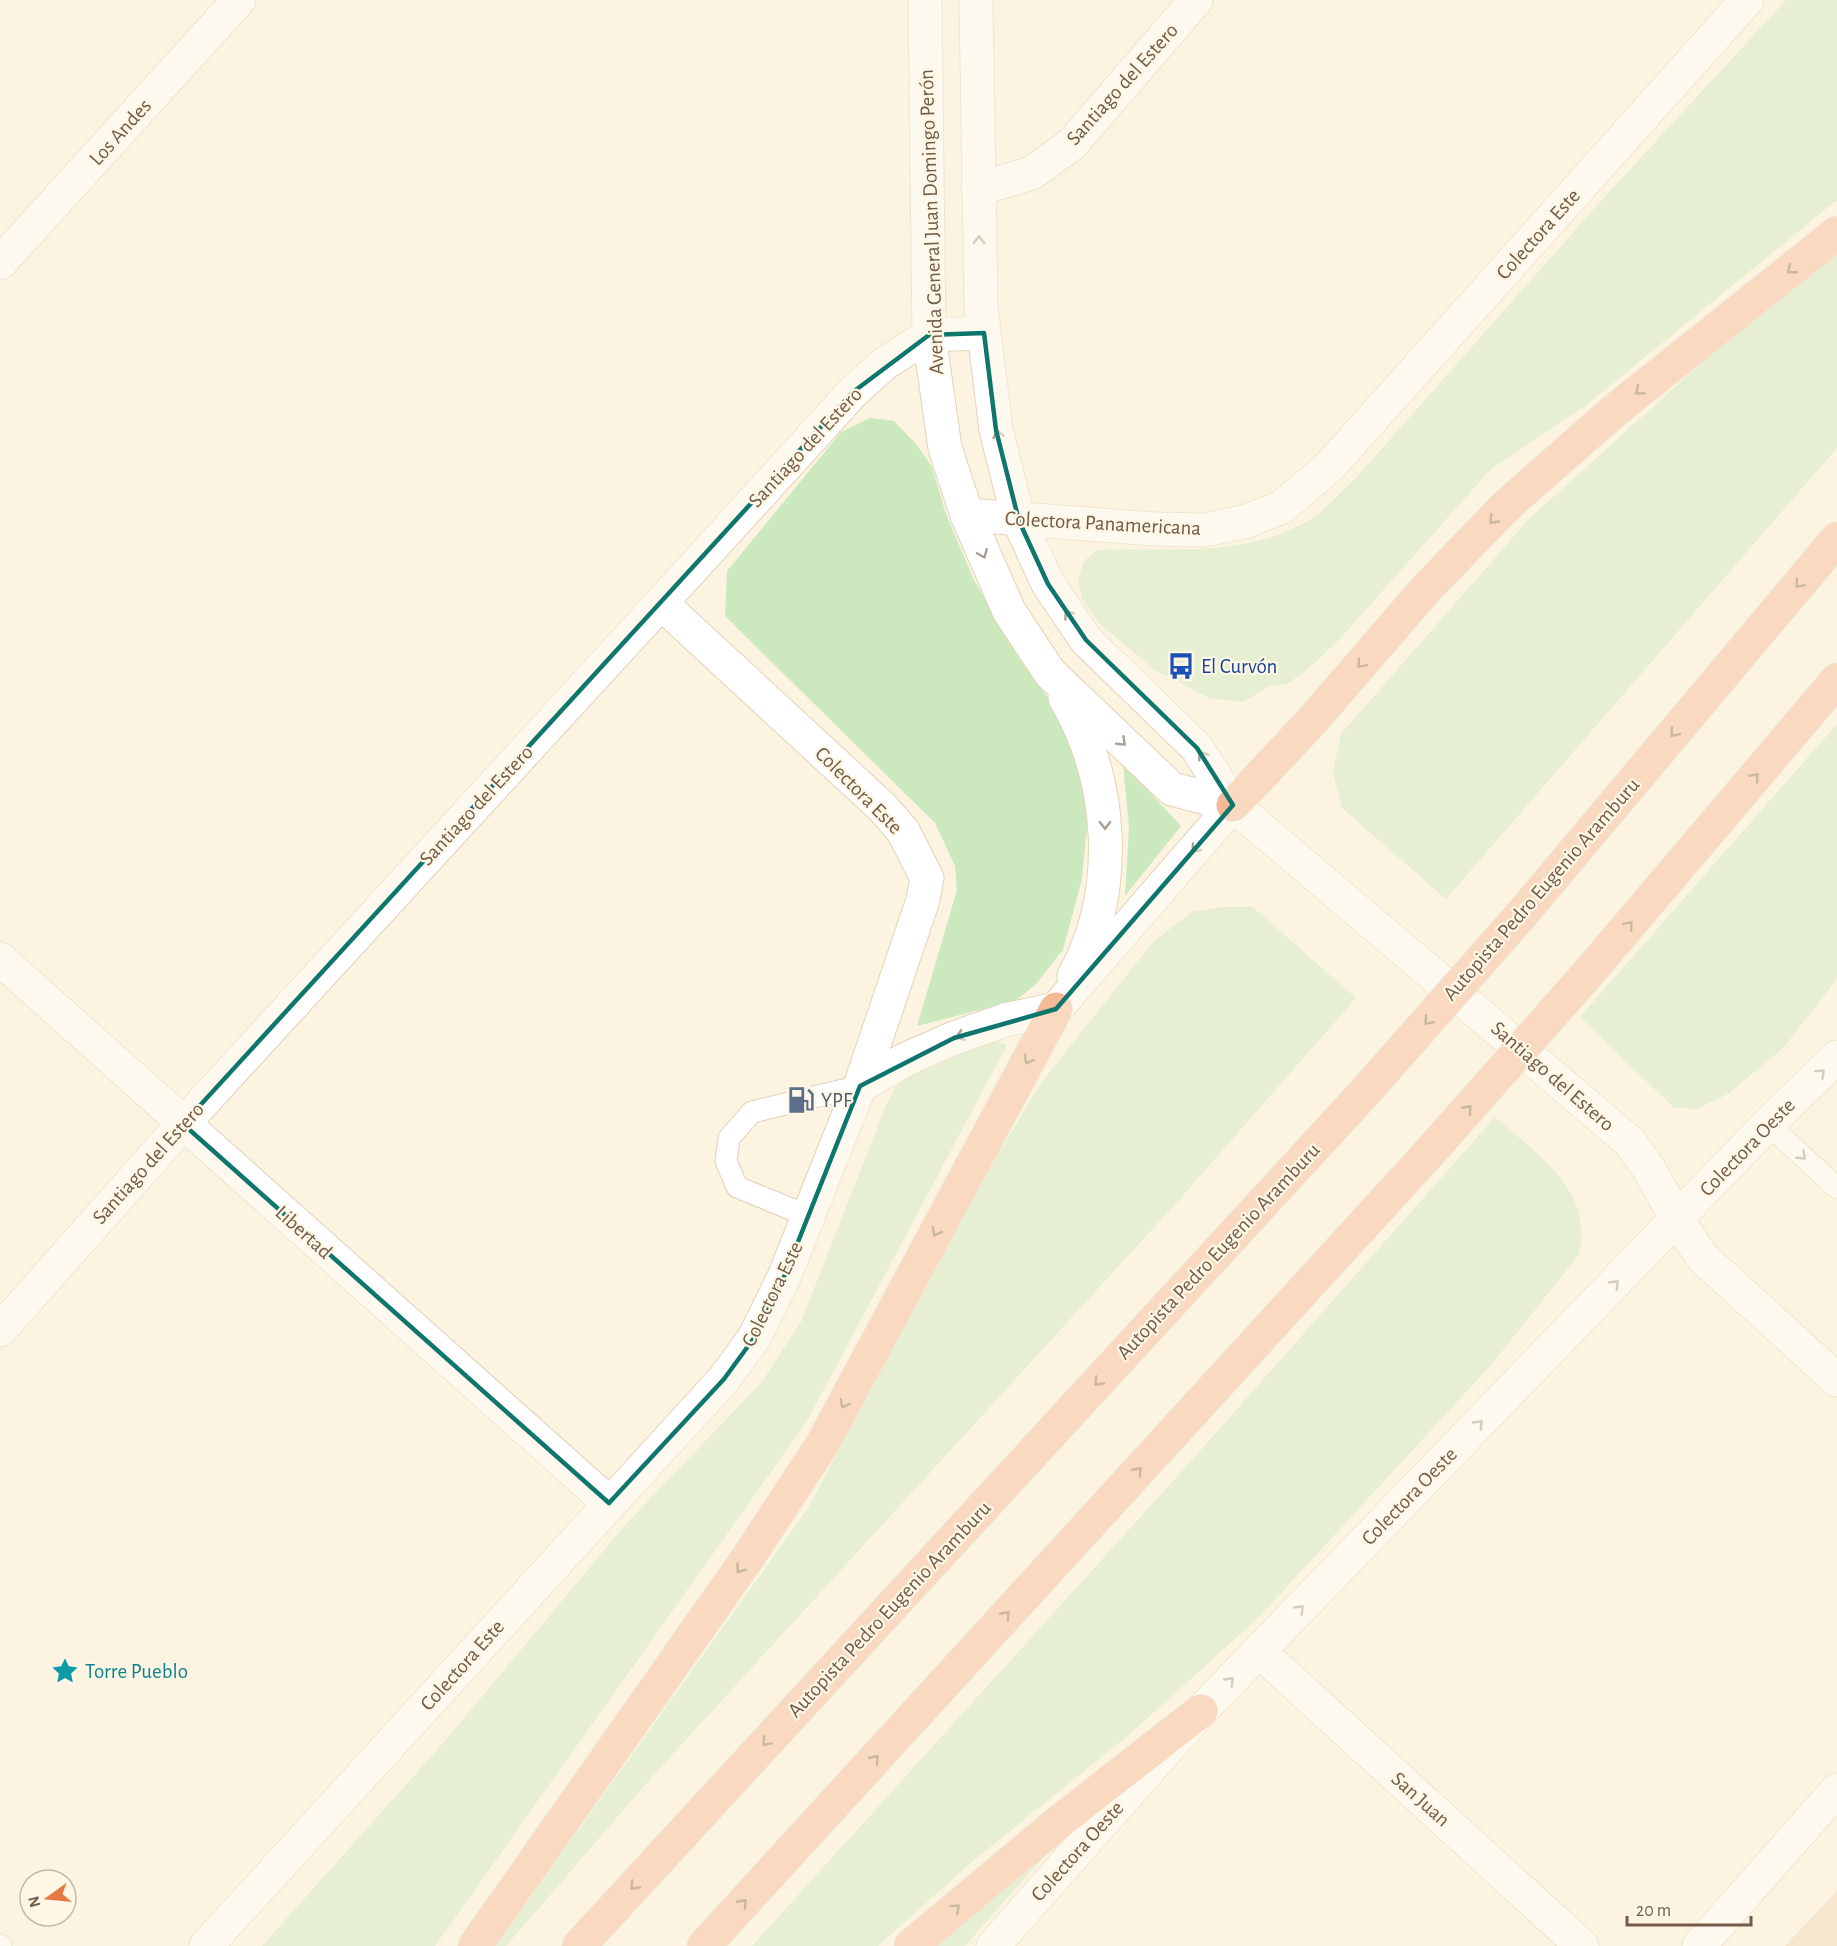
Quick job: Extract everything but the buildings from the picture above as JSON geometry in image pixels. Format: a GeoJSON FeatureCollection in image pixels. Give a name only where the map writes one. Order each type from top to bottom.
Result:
{"type":"FeatureCollection","features":[{"type":"Feature","properties":{"kind":"highway"},"geometry":{"type":"LineString","coordinates":[[1233,805],[1312,721],[1425,590],[1506,506],[1614,411],[1837,233]]}},
{"type":"Feature","properties":{"kind":"highway","name":"Autopista Pedro Eugenio Aramburu"},"geometry":{"type":"LineString","coordinates":[[579,1946],[1365,1092],[1522,914],[1837,539]]}},
{"type":"Feature","properties":{"kind":"highway"},"geometry":{"type":"LineString","coordinates":[[704,1946],[1429,1153],[1591,970],[1837,681]]}},
{"type":"Feature","properties":{"kind":"highway"},"geometry":{"type":"LineString","coordinates":[[475,1946],[749,1556],[823,1443],[1056,1009]]}},
{"type":"Feature","properties":{"kind":"highway"},"geometry":{"type":"LineString","coordinates":[[911,1946],[1059,1822],[1201,1711]]}},
{"type":"Feature","properties":{"kind":"street","name":"Los Andes"},"geometry":{"type":"LineString","coordinates":[[0,263],[239,0]]}},
{"type":"Feature","properties":{"kind":"street","name":"Avenida General Juan Domingo Perón"},"geometry":{"type":"LineString","coordinates":[[925,0],[930,335],[945,448],[967,515],[1009,611],[1050,673],[1172,789],[1233,805]]}},
{"type":"Feature","properties":{"kind":"street"},"geometry":{"type":"LineString","coordinates":[[860,1086],[906,1059],[954,1038],[1005,1020],[1056,1009],[1233,805],[1197,748],[1086,640],[1048,584],[1019,521],[996,430],[981,307],[976,0]]}},
{"type":"Feature","properties":{"kind":"street","name":"Santiago del Estero"},"geometry":{"type":"LineString","coordinates":[[978,189],[1032,173],[1072,144],[1196,0]]}},
{"type":"Feature","properties":{"kind":"street","name":"Colectora Este"},"geometry":{"type":"LineString","coordinates":[[1329,467],[1747,0]]}},
{"type":"Feature","properties":{"kind":"street"},"geometry":{"type":"LineString","coordinates":[[930,335],[984,333]]}},
{"type":"Feature","properties":{"kind":"street","name":"Santiago del Estero"},"geometry":{"type":"LineString","coordinates":[[0,1330],[183,1124],[853,392],[884,364],[930,335]]}},
{"type":"Feature","properties":{"kind":"street","name":"Colectora Panamericana"},"geometry":{"type":"LineString","coordinates":[[967,515],[1019,521],[1205,530],[1247,521],[1282,507],[1329,467]]}},
{"type":"Feature","properties":{"kind":"street","name":"Colectora Este"},"geometry":{"type":"LineString","coordinates":[[206,1946],[724,1379],[754,1338],[784,1277],[860,1086],[923,900],[927,878],[903,831],[882,807],[661,603]]}},
{"type":"Feature","properties":{"kind":"street"},"geometry":{"type":"LineString","coordinates":[[1050,673],[1076,717],[1095,765],[1105,824],[1105,866],[1097,916],[1081,964],[1056,1009]]}},
{"type":"Feature","properties":{"kind":"street","name":"Santiago del Estero"},"geometry":{"type":"LineString","coordinates":[[1233,805],[1630,1142],[1702,1257],[1837,1380]]}},
{"type":"Feature","properties":{"kind":"street","name":"Libertad"},"geometry":{"type":"LineString","coordinates":[[0,959],[609,1503]]}},
{"type":"Feature","properties":{"kind":"street","name":"Colectora Oeste"},"geometry":{"type":"LineString","coordinates":[[993,1946],[1201,1711],[1768,1124],[1837,1057]]}},
{"type":"Feature","properties":{"kind":"street","name":"San Juan"},"geometry":{"type":"LineString","coordinates":[[1259,1651],[1582,1946]]}},
{"type":"Feature","properties":{"kind":"street"},"geometry":{"type":"LineString","coordinates":[[1699,1946],[1837,1790]]}},
{"type":"Feature","properties":{"kind":"lane"},"geometry":{"type":"LineString","coordinates":[[808,1216],[737,1187],[726,1161],[729,1138],[752,1112],[860,1086]]}},
{"type":"Feature","properties":{"kind":"lane"},"geometry":{"type":"LineString","coordinates":[[1768,1124],[1837,1188]]}},
{"type":"Feature","properties":{"kind":"highlighted area"},"geometry":{"type":"Polygon","coordinates":[[[984,333],[996,430],[1019,521],[1048,584],[1086,640],[1197,748],[1233,805],[1056,1009],[954,1038],[860,1086],[784,1277],[754,1338],[724,1379],[609,1503],[183,1124],[853,392],[929,335],[984,333]]]}},
{"type":"Feature","properties":{"kind":"green space"},"geometry":{"type":"Polygon","coordinates":[[[1786,0],[1837,0],[1837,200],[1585,406],[1490,470],[1338,641],[1308,669],[1287,684],[1268,687],[1243,702],[1209,698],[1155,670],[1099,623],[1082,599],[1078,579],[1084,561],[1097,550],[1234,546],[1286,532],[1323,510],[1355,479],[1601,201],[1786,0]]]}},
{"type":"Feature","properties":{"kind":"green space"},"geometry":{"type":"Polygon","coordinates":[[[1837,247],[1837,448],[1446,899],[1342,808],[1333,772],[1341,734],[1529,519],[1781,291],[1837,247]]]}},
{"type":"Feature","properties":{"kind":"green space"},"geometry":{"type":"Polygon","coordinates":[[[870,418],[894,421],[917,445],[932,467],[946,514],[974,580],[1015,652],[1048,698],[1076,757],[1088,816],[1082,879],[1063,950],[1036,984],[1015,1001],[917,1026],[957,890],[955,866],[935,823],[725,616],[727,571],[841,432],[870,418]]]}},
{"type":"Feature","properties":{"kind":"green space"},"geometry":{"type":"Polygon","coordinates":[[[1837,724],[1837,979],[1784,1047],[1728,1094],[1697,1109],[1674,1108],[1580,1017],[1837,724]]]}},
{"type":"Feature","properties":{"kind":"green space"},"geometry":{"type":"Polygon","coordinates":[[[1123,764],[1181,826],[1125,896],[1129,827],[1123,764]]]}},
{"type":"Feature","properties":{"kind":"green space"},"geometry":{"type":"Polygon","coordinates":[[[1222,907],[1253,907],[1356,998],[1178,1201],[652,1777],[506,1946],[496,1946],[808,1508],[992,1164],[1041,1083],[1153,942],[1192,912],[1222,907]]]}},
{"type":"Feature","properties":{"kind":"green space"},"geometry":{"type":"Polygon","coordinates":[[[989,1038],[1007,1045],[807,1421],[435,1946],[262,1946],[445,1741],[626,1524],[761,1383],[801,1322],[885,1108],[899,1079],[989,1038]]]}},
{"type":"Feature","properties":{"kind":"green space"},"geometry":{"type":"Polygon","coordinates":[[[1495,1117],[1528,1145],[1559,1177],[1571,1194],[1579,1213],[1582,1233],[1578,1256],[1491,1365],[1259,1617],[1130,1734],[974,1860],[878,1946],[752,1946],[1192,1460],[1495,1117]]]}},
{"type":"Feature","properties":{"kind":"green space"},"geometry":{"type":"Polygon","coordinates":[[[1061,1837],[965,1946],[929,1946],[1061,1837]]]}},
{"type":"Feature","properties":{"kind":"place","name":"El Curvón"},"geometry":{"type":"Point","coordinates":[1181,666]}},
{"type":"Feature","properties":{"kind":"place","name":"YPF"},"geometry":{"type":"Point","coordinates":[801,1100]}},
{"type":"Feature","properties":{"kind":"place","name":"Torre Pueblo"},"geometry":{"type":"Point","coordinates":[65,1671]}}]}
